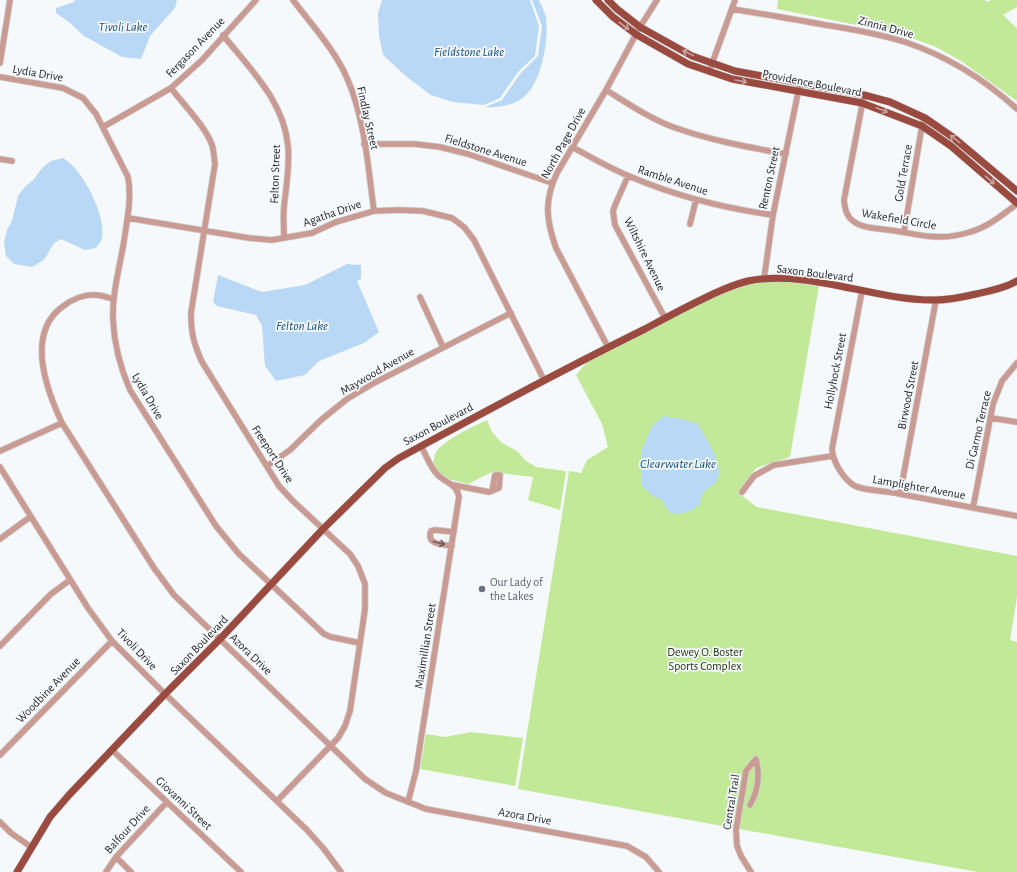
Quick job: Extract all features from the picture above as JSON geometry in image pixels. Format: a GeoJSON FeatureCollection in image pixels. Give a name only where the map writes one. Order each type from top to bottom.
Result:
{"type":"FeatureCollection","features":[{"type":"Feature","properties":{"kind":"main road","name":"Providence Boulevard"},"geometry":{"type":"LineString","coordinates":[[596,0],[613,17],[637,35],[688,64],[709,72],[732,79],[864,95],[890,102],[926,118],[954,138],[1017,192]]}},
{"type":"Feature","properties":{"kind":"main road","name":"Providence Boulevard"},"geometry":{"type":"LineString","coordinates":[[608,0],[640,27],[692,56],[736,71],[862,103],[922,126],[951,146],[1017,204]]}},
{"type":"Feature","properties":{"kind":"main road","name":"Saxon Boulevard"},"geometry":{"type":"LineString","coordinates":[[18,872],[31,847],[50,817],[69,794],[220,639],[323,529],[385,468],[399,458],[544,380],[665,318],[726,288],[745,282],[764,279],[796,280],[896,297],[936,300],[952,299],[1016,284]]}},
{"type":"Feature","properties":{"kind":"street"},"geometry":{"type":"LineString","coordinates":[[0,63],[10,0]]}},
{"type":"Feature","properties":{"kind":"street","name":"Fergason Avenue"},"geometry":{"type":"LineString","coordinates":[[103,127],[171,88],[202,60],[256,0]]}},
{"type":"Feature","properties":{"kind":"street","name":"Findlay Street"},"geometry":{"type":"LineString","coordinates":[[293,0],[325,42],[347,78],[360,119],[374,210]]}},
{"type":"Feature","properties":{"kind":"street","name":"North Page Drive"},"geometry":{"type":"LineString","coordinates":[[608,347],[556,248],[551,232],[547,204],[552,183],[606,90],[640,27],[658,0]]}},
{"type":"Feature","properties":{"kind":"street"},"geometry":{"type":"LineString","coordinates":[[709,72],[735,0]]}},
{"type":"Feature","properties":{"kind":"street","name":"Zinnia Drive"},"geometry":{"type":"LineString","coordinates":[[732,9],[874,33],[906,42],[931,52],[960,67],[1004,96],[1017,109]]}},
{"type":"Feature","properties":{"kind":"street","name":"Felton Street"},"geometry":{"type":"LineString","coordinates":[[224,35],[272,96],[281,113],[285,125],[288,146],[288,164],[284,210],[284,238]]}},
{"type":"Feature","properties":{"kind":"street","name":"Lydia Drive"},"geometry":{"type":"LineString","coordinates":[[0,77],[63,88],[76,94],[92,107],[128,177],[130,197],[128,218],[114,299],[113,318],[114,339],[121,369],[130,390],[216,526],[239,554],[324,634],[331,637],[360,643]]}},
{"type":"Feature","properties":{"kind":"street","name":"Renton Street"},"geometry":{"type":"LineString","coordinates":[[764,279],[773,215],[799,87]]}},
{"type":"Feature","properties":{"kind":"street","name":"Freeport Drive"},"geometry":{"type":"LineString","coordinates":[[171,88],[204,131],[211,144],[215,164],[190,313],[191,332],[194,345],[202,362],[279,486],[350,554],[358,566],[365,584],[365,609],[350,711],[345,726],[338,738],[277,801]]}},
{"type":"Feature","properties":{"kind":"street"},"geometry":{"type":"LineString","coordinates":[[606,90],[644,113],[678,128],[718,141],[786,154]]}},
{"type":"Feature","properties":{"kind":"street","name":"Wakefield Circle"},"geometry":{"type":"LineString","coordinates":[[864,95],[844,200],[845,210],[852,220],[862,226],[924,236],[956,236],[972,232],[991,222],[1017,204]]}},
{"type":"Feature","properties":{"kind":"street","name":"Gold Terrace"},"geometry":{"type":"LineString","coordinates":[[904,232],[922,126],[926,118]]}},
{"type":"Feature","properties":{"kind":"street","name":"Fieldstone Avenue"},"geometry":{"type":"LineString","coordinates":[[364,144],[415,144],[440,147],[468,154],[552,183]]}},
{"type":"Feature","properties":{"kind":"street","name":"Ramble Avenue"},"geometry":{"type":"LineString","coordinates":[[572,147],[628,176],[696,200],[743,211],[773,215]]}},
{"type":"Feature","properties":{"kind":"street"},"geometry":{"type":"LineString","coordinates":[[0,159],[12,161]]}},
{"type":"Feature","properties":{"kind":"street","name":"Wiltshire Avenue"},"geometry":{"type":"LineString","coordinates":[[628,176],[613,211],[615,225],[665,318]]}},
{"type":"Feature","properties":{"kind":"street"},"geometry":{"type":"LineString","coordinates":[[690,224],[696,200]]}},
{"type":"Feature","properties":{"kind":"street","name":"Agatha Drive"},"geometry":{"type":"LineString","coordinates":[[128,218],[249,238],[272,240],[312,233],[336,222],[374,210],[423,211],[452,218],[464,228],[474,240],[544,380]]}},
{"type":"Feature","properties":{"kind":"street","name":"Hollyhock Street"},"geometry":{"type":"LineString","coordinates":[[832,456],[832,449],[862,291]]}},
{"type":"Feature","properties":{"kind":"street","name":"Azora Drive"},"geometry":{"type":"LineString","coordinates":[[114,299],[96,295],[84,296],[68,303],[58,310],[46,326],[41,345],[43,365],[53,404],[62,423],[154,568],[174,595],[365,779],[386,793],[426,809],[627,846],[646,857],[659,872]]}},
{"type":"Feature","properties":{"kind":"street"},"geometry":{"type":"LineString","coordinates":[[420,297],[444,347]]}},
{"type":"Feature","properties":{"kind":"street","name":"Birwood Street"},"geometry":{"type":"LineString","coordinates":[[900,494],[936,300]]}},
{"type":"Feature","properties":{"kind":"street","name":"Maywood Avenue"},"geometry":{"type":"LineString","coordinates":[[267,466],[290,450],[321,420],[347,399],[374,383],[511,313]]}},
{"type":"Feature","properties":{"kind":"street","name":"Di Garmo Terrace"},"geometry":{"type":"LineString","coordinates":[[973,508],[993,404],[1002,382],[1017,363]]}},
{"type":"Feature","properties":{"kind":"street"},"geometry":{"type":"LineString","coordinates":[[990,418],[1017,422]]}},
{"type":"Feature","properties":{"kind":"street"},"geometry":{"type":"LineString","coordinates":[[0,451],[62,423]]}},
{"type":"Feature","properties":{"kind":"street"},"geometry":{"type":"LineString","coordinates":[[421,446],[437,474],[446,482],[453,485],[489,492],[492,491]]}},
{"type":"Feature","properties":{"kind":"street"},"geometry":{"type":"LineString","coordinates":[[742,492],[754,476],[774,465],[832,456]]}},
{"type":"Feature","properties":{"kind":"street","name":"Lamplighter Avenue"},"geometry":{"type":"LineString","coordinates":[[832,456],[846,478],[856,487],[1017,516]]}},
{"type":"Feature","properties":{"kind":"street","name":"Tivoli Drive"},"geometry":{"type":"LineString","coordinates":[[0,467],[70,580],[112,641],[307,830],[324,849],[341,872]]}},
{"type":"Feature","properties":{"kind":"street","name":"Maximillian Street"},"geometry":{"type":"LineString","coordinates":[[408,802],[416,771],[459,497],[458,492],[453,485]]}},
{"type":"Feature","properties":{"kind":"street"},"geometry":{"type":"LineString","coordinates":[[0,539],[30,517]]}},
{"type":"Feature","properties":{"kind":"street"},"geometry":{"type":"LineString","coordinates":[[452,546],[433,542],[430,536],[432,531],[435,530],[454,532]]}},
{"type":"Feature","properties":{"kind":"street"},"geometry":{"type":"LineString","coordinates":[[0,646],[51,594],[70,580]]}},
{"type":"Feature","properties":{"kind":"street","name":"Woodbine Avenue"},"geometry":{"type":"LineString","coordinates":[[0,755],[112,641]]}},
{"type":"Feature","properties":{"kind":"street","name":"Giovanni Street"},"geometry":{"type":"LineString","coordinates":[[112,750],[241,872]]}},
{"type":"Feature","properties":{"kind":"street","name":"Central Trail"},"geometry":{"type":"LineString","coordinates":[[750,805],[757,789],[758,765],[756,759],[746,771],[736,830],[737,846],[741,856],[751,872]]}},
{"type":"Feature","properties":{"kind":"street","name":"Balfour Drive"},"geometry":{"type":"LineString","coordinates":[[106,872],[116,857],[167,802]]}},
{"type":"Feature","properties":{"kind":"street"},"geometry":{"type":"LineString","coordinates":[[0,822],[11,833],[31,847]]}},
{"type":"Feature","properties":{"kind":"street"},"geometry":{"type":"LineString","coordinates":[[116,857],[131,872]]}},
{"type":"Feature","properties":{"kind":"green space"},"geometry":{"type":"Polygon","coordinates":[[[778,0],[985,0],[987,2],[991,0],[1017,0],[1017,7],[1003,15],[1017,28],[1017,101],[961,61],[936,47],[901,34],[777,9],[778,0]]]}},
{"type":"Feature","properties":{"kind":"green space","name":"Dewey O. Boster Sports Complex"},"geometry":{"type":"Polygon","coordinates":[[[777,281],[819,286],[790,457],[756,468],[738,493],[757,507],[1017,556],[1017,597],[1010,640],[1017,642],[1017,872],[978,872],[518,789],[569,471],[581,473],[587,460],[608,447],[602,424],[576,375],[587,362],[708,300],[737,287],[777,281]]]}},
{"type":"Feature","properties":{"kind":"green space"},"geometry":{"type":"Polygon","coordinates":[[[487,420],[492,432],[502,443],[517,451],[526,461],[536,467],[566,471],[560,510],[528,500],[533,477],[492,472],[468,484],[449,479],[439,472],[433,464],[435,454],[438,449],[458,434],[487,420]]]}},
{"type":"Feature","properties":{"kind":"green space"},"geometry":{"type":"Polygon","coordinates":[[[471,732],[523,738],[515,786],[420,769],[426,734],[445,737],[471,732]]]}},
{"type":"Feature","properties":{"kind":"water","name":"Tivoli Lake"},"geometry":{"type":"Polygon","coordinates":[[[75,0],[177,0],[175,8],[150,36],[141,59],[122,57],[84,36],[69,22],[56,13],[56,8],[74,2],[75,0]]]}},
{"type":"Feature","properties":{"kind":"water","name":"Fieldstone Lake"},"geometry":{"type":"Polygon","coordinates":[[[382,0],[530,0],[539,26],[535,56],[518,72],[500,98],[484,105],[453,102],[431,95],[408,78],[383,55],[379,36],[378,13],[382,0]]]}},
{"type":"Feature","properties":{"kind":"water"},"geometry":{"type":"Polygon","coordinates":[[[532,0],[539,0],[545,15],[547,26],[543,59],[536,80],[525,96],[517,102],[495,107],[485,107],[502,100],[520,74],[538,56],[542,26],[532,0]]]}},
{"type":"Feature","properties":{"kind":"water"},"geometry":{"type":"Polygon","coordinates":[[[63,158],[78,172],[98,208],[101,220],[101,241],[96,248],[85,250],[61,239],[54,243],[44,260],[32,267],[14,264],[6,256],[4,242],[7,230],[12,221],[18,196],[42,168],[51,161],[63,158]]]}},
{"type":"Feature","properties":{"kind":"water","name":"Felton Lake"},"geometry":{"type":"Polygon","coordinates":[[[347,264],[361,265],[361,279],[357,281],[379,332],[364,343],[319,361],[305,375],[276,381],[265,366],[262,326],[256,315],[217,306],[213,302],[218,275],[262,292],[305,285],[347,264]]]}},
{"type":"Feature","properties":{"kind":"water","name":"Clearwater Lake"},"geometry":{"type":"Polygon","coordinates":[[[664,416],[682,419],[698,424],[714,453],[719,470],[715,483],[704,491],[700,505],[682,513],[670,513],[661,499],[654,497],[641,485],[641,452],[652,426],[664,416]]]}},
{"type":"Feature","properties":{"kind":"place","name":"Our Lady of the Lakes"},"geometry":{"type":"Point","coordinates":[482,589]}}]}
